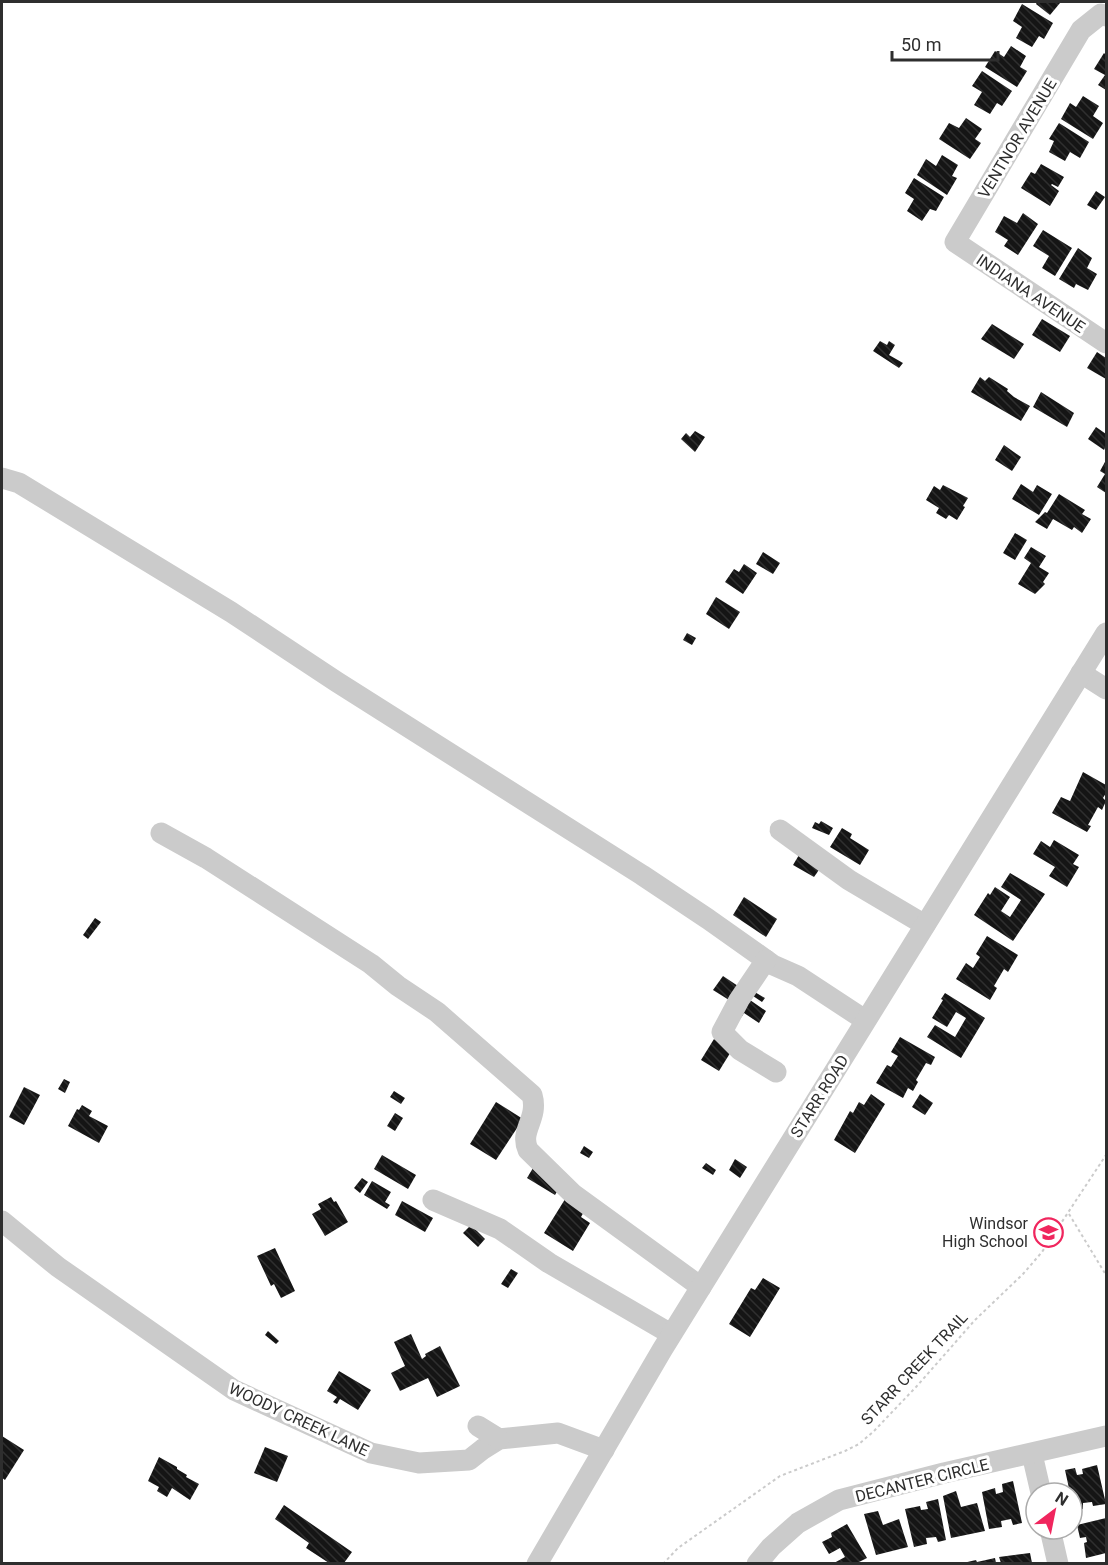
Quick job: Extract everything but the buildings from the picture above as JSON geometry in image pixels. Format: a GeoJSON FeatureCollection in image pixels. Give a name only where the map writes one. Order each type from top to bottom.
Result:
{"type":"FeatureCollection","features":[{"type":"Feature","properties":{"kind":"street","name":"VENTNOR AVENUE"},"geometry":{"type":"LineString","coordinates":[[955,242],[1081,30],[1101,14],[1107,16]]}},
{"type":"Feature","properties":{"kind":"street","name":"INDIANA AVENUE"},"geometry":{"type":"LineString","coordinates":[[955,242],[1107,343]]}},
{"type":"Feature","properties":{"kind":"street"},"geometry":{"type":"LineString","coordinates":[[2,478],[19,483],[231,612],[346,688],[642,875],[766,960],[798,976],[866,1020]]}},
{"type":"Feature","properties":{"kind":"street","name":"STARR ROAD"},"geometry":{"type":"LineString","coordinates":[[544,1561],[604,1450],[671,1334],[1107,633]]}},
{"type":"Feature","properties":{"kind":"street"},"geometry":{"type":"LineString","coordinates":[[1081,673],[1107,689]]}},
{"type":"Feature","properties":{"kind":"street"},"geometry":{"type":"LineString","coordinates":[[780,830],[849,880],[925,925]]}},
{"type":"Feature","properties":{"kind":"street"},"geometry":{"type":"LineString","coordinates":[[161,833],[206,858],[370,964],[454,1026],[532,1095],[535,1105],[527,1130],[525,1143],[528,1150],[573,1194],[701,1287]]}},
{"type":"Feature","properties":{"kind":"street"},"geometry":{"type":"LineString","coordinates":[[766,960],[739,1000],[722,1032],[740,1050],[776,1072]]}},
{"type":"Feature","properties":{"kind":"street"},"geometry":{"type":"LineString","coordinates":[[433,1200],[500,1229],[549,1263],[671,1334]]}},
{"type":"Feature","properties":{"kind":"street","name":"WOODY CREEK LANE"},"geometry":{"type":"LineString","coordinates":[[2,1221],[58,1267],[234,1390],[371,1454],[419,1463],[469,1460],[499,1439],[558,1433],[604,1450]]}},
{"type":"Feature","properties":{"kind":"street"},"geometry":{"type":"LineString","coordinates":[[478,1426],[499,1439]]}},
{"type":"Feature","properties":{"kind":"street","name":"DECANTER CIRCLE"},"geometry":{"type":"LineString","coordinates":[[757,1563],[798,1522],[839,1500],[944,1473],[1107,1436]]}},
{"type":"Feature","properties":{"kind":"street"},"geometry":{"type":"LineString","coordinates":[[1032,1454],[1038,1481]]}},
{"type":"Feature","properties":{"kind":"street"},"geometry":{"type":"LineString","coordinates":[[1053,1541],[1058,1563]]}},
{"type":"Feature","properties":{"kind":"path","name":"STARR CREEK TRAIL"},"geometry":{"type":"LineString","coordinates":[[663,1563],[678,1548],[780,1476],[845,1451],[859,1444],[874,1431],[975,1320],[1023,1274],[1042,1252],[1107,1155]]}},
{"type":"Feature","properties":{"kind":"path"},"geometry":{"type":"LineString","coordinates":[[1069,1214],[1107,1275]]}},
{"type":"Feature","properties":{"kind":"place","name":"Windsor High School"},"geometry":{"type":"Point","coordinates":[1049,1232]}}]}
